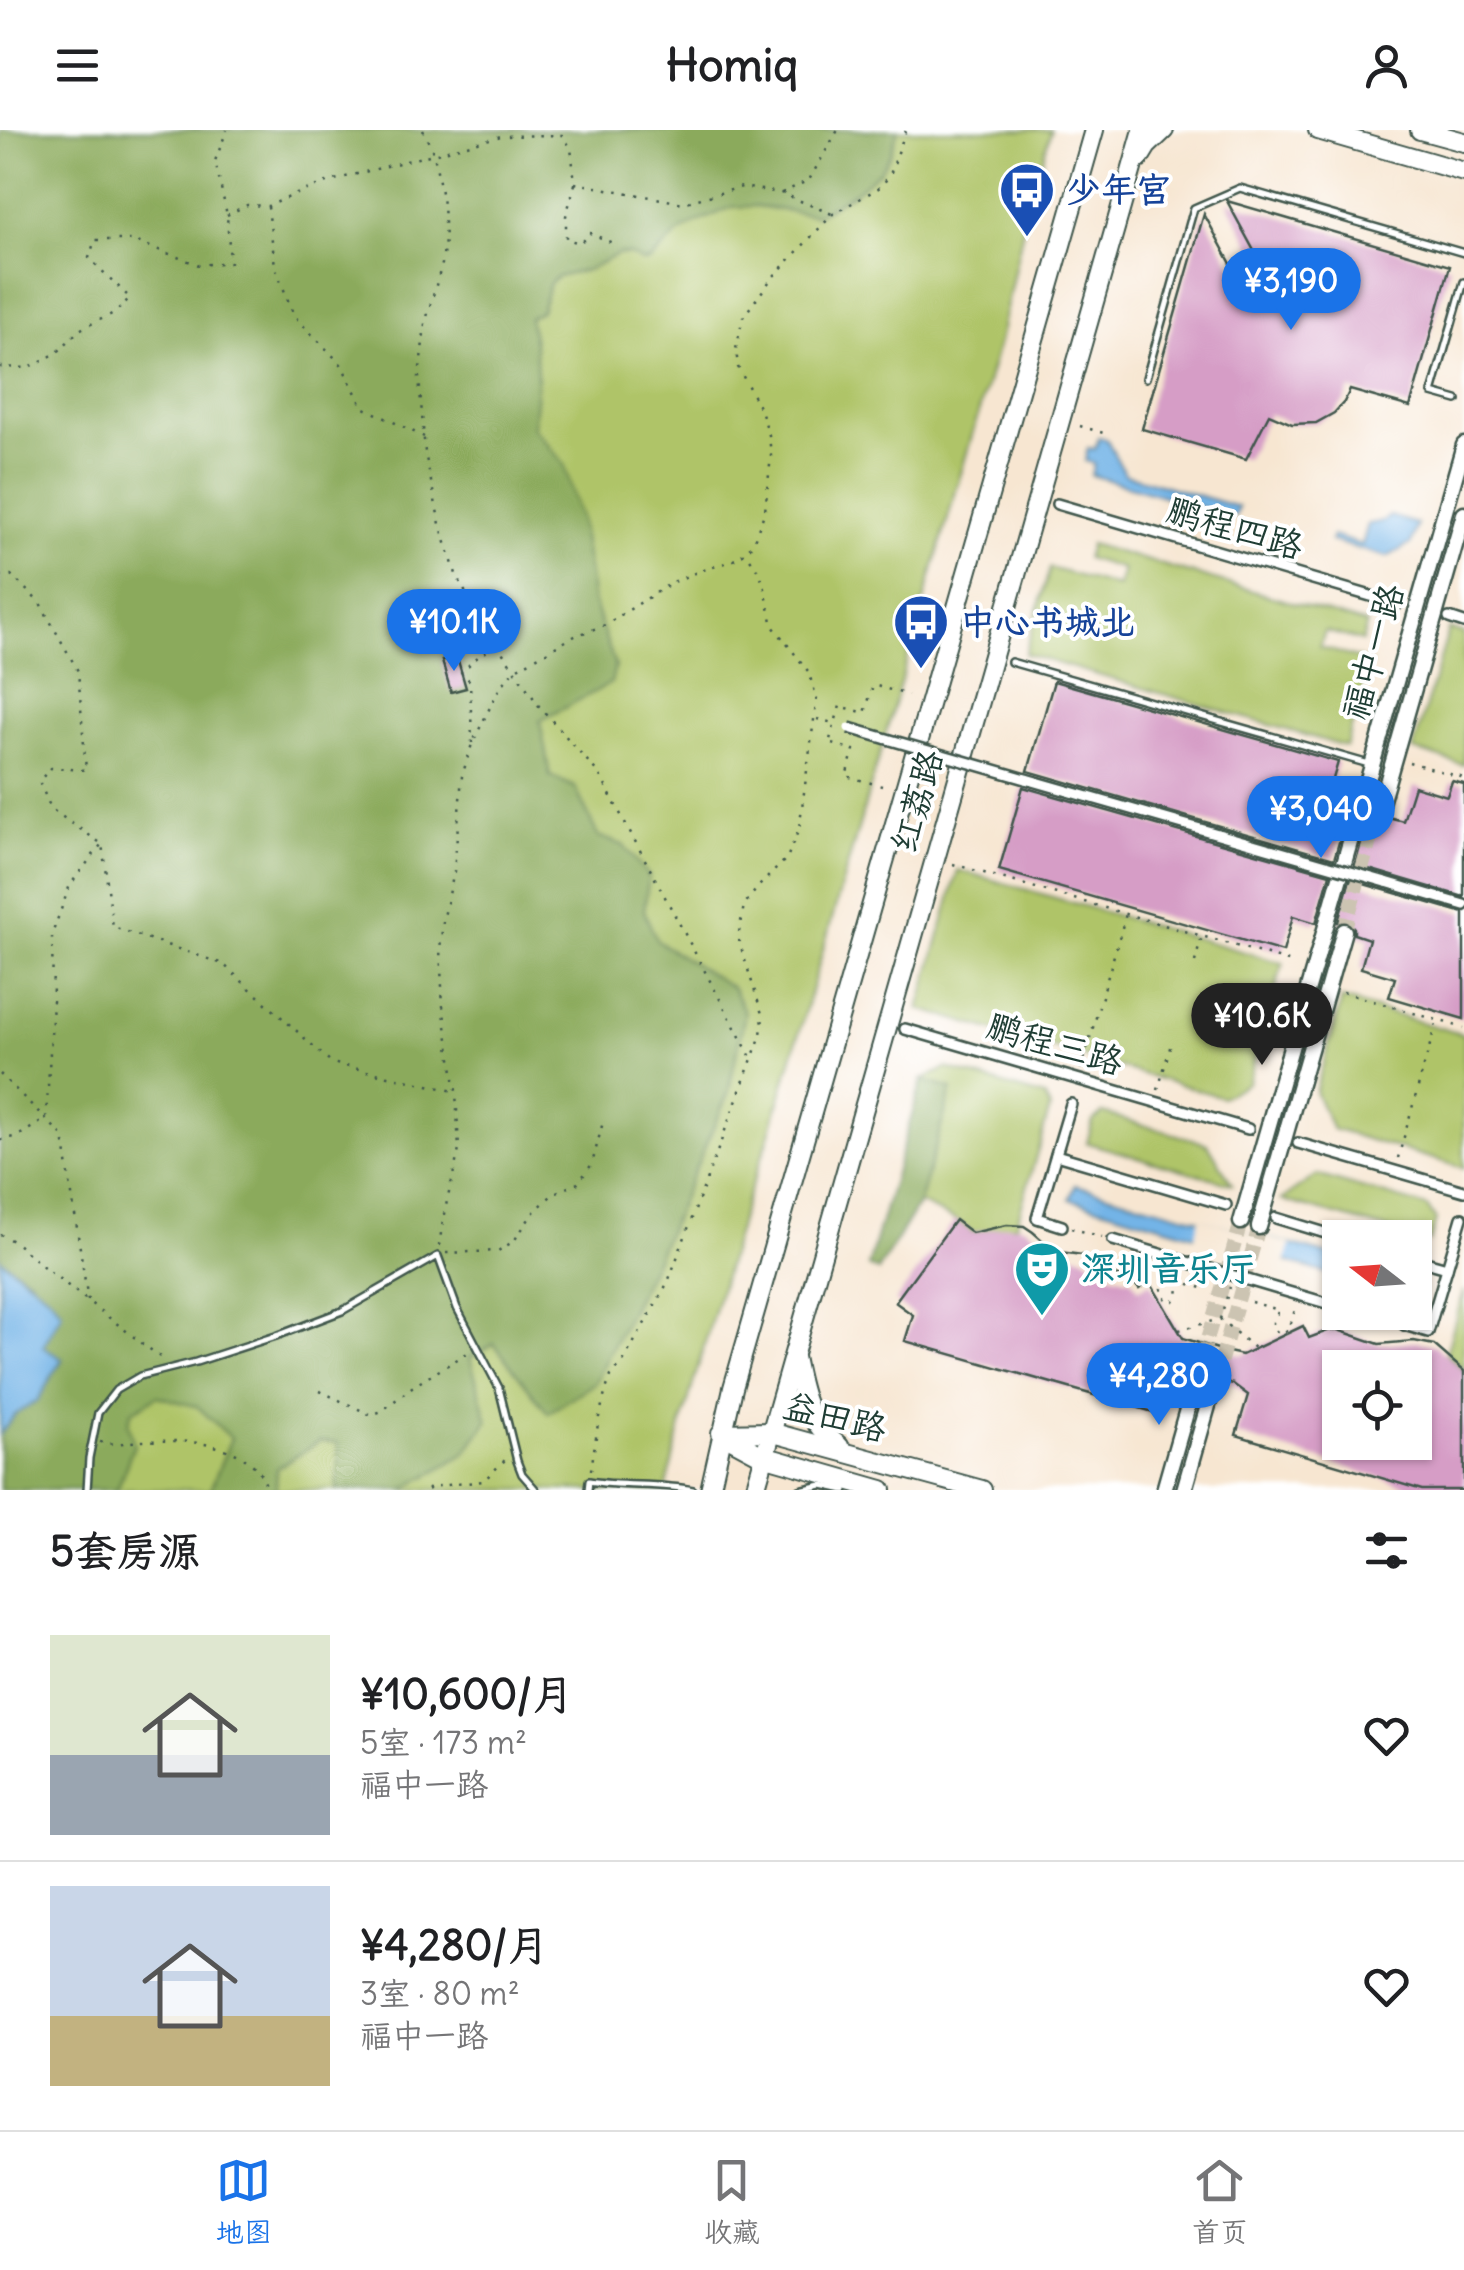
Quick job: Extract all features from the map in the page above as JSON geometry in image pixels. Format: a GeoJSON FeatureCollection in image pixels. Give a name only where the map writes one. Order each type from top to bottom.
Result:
{"type":"FeatureCollection","features":[{"type":"Feature","properties":{"kind":"main road","name":"红荔路"},"geometry":{"type":"LineString","coordinates":[[710,1490],[721,1434],[1094,130]]}},
{"type":"Feature","properties":{"kind":"main road","name":"红荔路"},"geometry":{"type":"LineString","coordinates":[[755,1490],[1143,130]]}},
{"type":"Feature","properties":{"kind":"main road"},"geometry":{"type":"LineString","coordinates":[[1131,172],[1147,146],[1164,130]]}},
{"type":"Feature","properties":{"kind":"main road"},"geometry":{"type":"LineString","coordinates":[[1318,130],[1464,172]]}},
{"type":"Feature","properties":{"kind":"main road"},"geometry":{"type":"LineString","coordinates":[[1420,130],[1464,142]]}},
{"type":"Feature","properties":{"kind":"main road"},"geometry":{"type":"LineString","coordinates":[[793,1352],[808,1413],[820,1430],[848,1452]]}},
{"type":"Feature","properties":{"kind":"main road","name":"益田路"},"geometry":{"type":"LineString","coordinates":[[721,1434],[770,1432],[982,1490]]}},
{"type":"Feature","properties":{"kind":"main road","name":"益田路"},"geometry":{"type":"LineString","coordinates":[[721,1434],[764,1456],[882,1490]]}},
{"type":"Feature","properties":{"kind":"street","name":"福中一路"},"geometry":{"type":"LineString","coordinates":[[1241,1222],[1464,445]]}},
{"type":"Feature","properties":{"kind":"street","name":"鹏程四路"},"geometry":{"type":"LineString","coordinates":[[1057,504],[1398,604]]}},
{"type":"Feature","properties":{"kind":"street","name":"福中一路"},"geometry":{"type":"LineString","coordinates":[[1378,814],[1464,514]]}},
{"type":"Feature","properties":{"kind":"street"},"geometry":{"type":"LineString","coordinates":[[1449,618],[1464,623]]}},
{"type":"Feature","properties":{"kind":"street"},"geometry":{"type":"LineString","coordinates":[[849,728],[1464,905]]}},
{"type":"Feature","properties":{"kind":"street"},"geometry":{"type":"LineString","coordinates":[[1259,1227],[1344,931]]}},
{"type":"Feature","properties":{"kind":"street","name":"鹏程三路"},"geometry":{"type":"LineString","coordinates":[[905,1029],[1248,1128]]}},
{"type":"Feature","properties":{"kind":"street"},"geometry":{"type":"LineString","coordinates":[[1062,1226],[1038,1218],[1071,1104]]}},
{"type":"Feature","properties":{"kind":"street"},"geometry":{"type":"LineString","coordinates":[[1298,1143],[1464,1191]]}},
{"type":"Feature","properties":{"kind":"street"},"geometry":{"type":"LineString","coordinates":[[1056,1155],[1226,1205]]}},
{"type":"Feature","properties":{"kind":"street"},"geometry":{"type":"LineString","coordinates":[[1276,1218],[1322,1232]]}},
{"type":"Feature","properties":{"kind":"street"},"geometry":{"type":"LineString","coordinates":[[1432,1319],[1462,1218]]}},
{"type":"Feature","properties":{"kind":"street"},"geometry":{"type":"LineString","coordinates":[[1113,1240],[1322,1302]]}},
{"type":"Feature","properties":{"kind":"street"},"geometry":{"type":"LineString","coordinates":[[1432,1264],[1447,1268]]}},
{"type":"Feature","properties":{"kind":"street"},"geometry":{"type":"LineString","coordinates":[[1164,1490],[1196,1378]]}},
{"type":"Feature","properties":{"kind":"street"},"geometry":{"type":"LineString","coordinates":[[1184,1490],[1215,1382]]}},
{"type":"Feature","properties":{"kind":"lane"},"geometry":{"type":"LineString","coordinates":[[1146,378],[1194,208],[1240,188],[1464,254]]}},
{"type":"Feature","properties":{"kind":"lane"},"geometry":{"type":"LineString","coordinates":[[1457,400],[1432,393],[1464,282]]}},
{"type":"Feature","properties":{"kind":"lane"},"geometry":{"type":"LineString","coordinates":[[1011,662],[1371,765]]}},
{"type":"Feature","properties":{"kind":"lane"},"geometry":{"type":"LineString","coordinates":[[87,1490],[98,1413],[116,1390],[140,1376],[278,1335],[342,1310],[438,1256],[457,1308],[499,1388],[522,1474],[536,1490]]}},
{"type":"Feature","properties":{"kind":"lane"},"geometry":{"type":"LineString","coordinates":[[588,1490],[589,1482],[693,1490]]}},
{"type":"Feature","properties":{"kind":"lane"},"geometry":{"type":"LineString","coordinates":[[800,1490],[822,1485],[845,1490]]}},
{"type":"Feature","properties":{"kind":"path"},"geometry":{"type":"LineString","coordinates":[[0,367],[27,368],[57,352],[79,330],[114,314],[130,298],[89,258],[94,240],[132,240],[200,265],[230,262],[228,215],[214,161],[226,130]]}},
{"type":"Feature","properties":{"kind":"path"},"geometry":{"type":"LineString","coordinates":[[423,130],[434,154],[446,240],[425,324],[419,377],[425,453],[440,524],[456,574],[479,618],[538,706],[599,774],[752,1059]]}},
{"type":"Feature","properties":{"kind":"path"},"geometry":{"type":"LineString","coordinates":[[781,193],[809,180],[838,130]]}},
{"type":"Feature","properties":{"kind":"path"},"geometry":{"type":"LineString","coordinates":[[602,1122],[592,1164],[578,1183],[554,1193],[533,1213],[514,1241],[498,1251],[438,1256],[459,1150],[440,949],[442,920],[454,872],[462,776],[472,744],[498,691],[514,670],[605,625],[673,582],[732,561],[746,552],[765,510],[771,456],[762,413],[738,367],[736,349],[742,317],[833,214],[882,186],[906,130]]}},
{"type":"Feature","properties":{"kind":"path"},"geometry":{"type":"LineString","coordinates":[[228,215],[247,204],[268,206],[323,183],[500,136],[562,134],[571,148],[575,182],[566,216],[566,239],[580,242],[590,232],[617,245]]}},
{"type":"Feature","properties":{"kind":"path"},"geometry":{"type":"LineString","coordinates":[[575,182],[683,203],[742,187],[781,193],[833,214]]}},
{"type":"Feature","properties":{"kind":"path"},"geometry":{"type":"LineString","coordinates":[[268,206],[275,266],[294,316],[342,364],[363,407],[424,437]]}},
{"type":"Feature","properties":{"kind":"path"},"geometry":{"type":"LineString","coordinates":[[1080,426],[1110,435]]}},
{"type":"Feature","properties":{"kind":"path"},"geometry":{"type":"LineString","coordinates":[[589,1482],[598,1417],[611,1376],[668,1282],[761,1035],[763,1017],[738,938],[744,905],[787,858],[799,828],[817,698],[808,671],[773,626],[760,572],[746,552]]}},
{"type":"Feature","properties":{"kind":"path"},"geometry":{"type":"LineString","coordinates":[[0,576],[11,575],[40,603],[78,672],[86,770],[51,768],[39,781],[50,808],[102,844],[114,928],[222,964],[332,1063],[456,1091]]}},
{"type":"Feature","properties":{"kind":"path"},"geometry":{"type":"LineString","coordinates":[[472,744],[470,682],[461,672],[498,646]]}},
{"type":"Feature","properties":{"kind":"path"},"geometry":{"type":"LineString","coordinates":[[882,786],[846,776],[854,750],[829,743],[834,724],[840,706],[864,713],[873,685],[908,695]]}},
{"type":"Feature","properties":{"kind":"path"},"geometry":{"type":"LineString","coordinates":[[815,718],[834,724]]}},
{"type":"Feature","properties":{"kind":"path"},"geometry":{"type":"LineString","coordinates":[[1408,762],[1464,778]]}},
{"type":"Feature","properties":{"kind":"path"},"geometry":{"type":"LineString","coordinates":[[46,1119],[53,1002],[52,934],[70,885],[102,844]]}},
{"type":"Feature","properties":{"kind":"path"},"geometry":{"type":"LineString","coordinates":[[953,864],[1295,964]]}},
{"type":"Feature","properties":{"kind":"path"},"geometry":{"type":"LineString","coordinates":[[1078,1079],[1128,907]]}},
{"type":"Feature","properties":{"kind":"path"},"geometry":{"type":"LineString","coordinates":[[1194,962],[1202,936]]}},
{"type":"Feature","properties":{"kind":"path"},"geometry":{"type":"LineString","coordinates":[[1341,991],[1464,1028]]}},
{"type":"Feature","properties":{"kind":"path"},"geometry":{"type":"LineString","coordinates":[[1394,1171],[1437,1020]]}},
{"type":"Feature","properties":{"kind":"path"},"geometry":{"type":"LineString","coordinates":[[1154,1101],[1171,1044]]}},
{"type":"Feature","properties":{"kind":"path"},"geometry":{"type":"LineString","coordinates":[[0,1074],[62,1136],[88,1302]]}},
{"type":"Feature","properties":{"kind":"path"},"geometry":{"type":"LineString","coordinates":[[0,1140],[18,1136],[46,1119]]}},
{"type":"Feature","properties":{"kind":"path"},"geometry":{"type":"LineString","coordinates":[[1062,1226],[1113,1240]]}},
{"type":"Feature","properties":{"kind":"path"},"geometry":{"type":"LineString","coordinates":[[0,1234],[174,1368]]}},
{"type":"Feature","properties":{"kind":"path"},"geometry":{"type":"LineString","coordinates":[[1171,1257],[1161,1292],[1166,1300],[1178,1298],[1180,1282],[1202,1288]]}},
{"type":"Feature","properties":{"kind":"path"},"geometry":{"type":"LineString","coordinates":[[1220,1320],[1233,1276]]}},
{"type":"Feature","properties":{"kind":"path"},"geometry":{"type":"LineString","coordinates":[[1251,1302],[1280,1310],[1272,1325],[1274,1331],[1281,1333],[1289,1330],[1300,1295]]}},
{"type":"Feature","properties":{"kind":"path"},"geometry":{"type":"LineString","coordinates":[[1179,1330],[1220,1320]]}},
{"type":"Feature","properties":{"kind":"path"},"geometry":{"type":"LineString","coordinates":[[1220,1320],[1255,1349]]}},
{"type":"Feature","properties":{"kind":"path"},"geometry":{"type":"LineString","coordinates":[[320,1391],[370,1415],[382,1411],[479,1346]]}},
{"type":"Feature","properties":{"kind":"path"},"geometry":{"type":"LineString","coordinates":[[93,1440],[108,1444],[200,1444],[238,1454],[260,1471],[268,1490]]}},
{"type":"Feature","properties":{"kind":"path"},"geometry":{"type":"LineString","coordinates":[[428,1490],[483,1481],[514,1452]]}},
{"type":"Feature","properties":{"kind":"green space"},"geometry":{"type":"Polygon","coordinates":[[[0,130],[1051,130],[1023,229],[999,342],[768,1140],[745,1204],[666,1490],[0,1490],[0,130]]]}},
{"type":"Feature","properties":{"kind":"green space"},"geometry":{"type":"Polygon","coordinates":[[[0,130],[898,130],[880,171],[858,190],[816,215],[756,206],[732,207],[680,232],[650,261],[619,254],[587,270],[557,277],[550,283],[541,311],[529,318],[537,372],[533,427],[564,464],[580,518],[593,601],[615,666],[611,683],[540,721],[550,776],[575,787],[598,836],[623,845],[649,876],[644,911],[657,941],[733,988],[745,1013],[728,1094],[654,1263],[595,1383],[548,1413],[494,1344],[470,1358],[488,1421],[464,1454],[403,1490],[337,1490],[338,1443],[320,1441],[277,1468],[276,1490],[210,1490],[231,1438],[198,1407],[158,1396],[132,1411],[128,1423],[134,1445],[117,1490],[0,1490],[0,1434],[15,1415],[38,1399],[62,1360],[43,1348],[31,1280],[0,1259],[0,130]]]}},
{"type":"Feature","properties":{"kind":"green space"},"geometry":{"type":"Polygon","coordinates":[[[1090,544],[1367,624],[1362,641],[1325,631],[1320,647],[1370,662],[1346,747],[1025,654],[1050,568],[1118,587],[1123,569],[1086,558],[1090,544]]]}},
{"type":"Feature","properties":{"kind":"green space"},"geometry":{"type":"Polygon","coordinates":[[[1449,629],[1464,633],[1464,765],[1413,750],[1449,629]]]}},
{"type":"Feature","properties":{"kind":"green space"},"geometry":{"type":"Polygon","coordinates":[[[958,870],[1283,963],[1248,1083],[1222,1097],[919,1009],[958,870]]]}},
{"type":"Feature","properties":{"kind":"green space"},"geometry":{"type":"Polygon","coordinates":[[[1342,999],[1464,1035],[1464,1168],[1332,1129],[1315,1092],[1342,999]]]}},
{"type":"Feature","properties":{"kind":"green space"},"geometry":{"type":"Polygon","coordinates":[[[947,1068],[1045,1097],[1050,1108],[1016,1225],[972,1233],[919,1203],[951,1089],[922,1080],[947,1068]]]}},
{"type":"Feature","properties":{"kind":"green space"},"geometry":{"type":"Polygon","coordinates":[[[922,1080],[952,1089],[919,1203],[878,1271],[868,1266],[922,1080]]]}},
{"type":"Feature","properties":{"kind":"green space"},"geometry":{"type":"Polygon","coordinates":[[[1103,1113],[1208,1144],[1232,1184],[1087,1143],[1093,1121],[1103,1113]]]}},
{"type":"Feature","properties":{"kind":"green space"},"geometry":{"type":"Polygon","coordinates":[[[1317,1175],[1427,1207],[1436,1220],[1432,1234],[1432,1220],[1354,1220],[1281,1200],[1317,1175]]]}},
{"type":"Feature","properties":{"kind":"green space"},"geometry":{"type":"Polygon","coordinates":[[[1464,1290],[1464,1371],[1446,1353],[1464,1290]]]}},
{"type":"Feature","properties":{"kind":"water"},"geometry":{"type":"Polygon","coordinates":[[[1099,437],[1106,439],[1125,474],[1238,507],[1235,517],[1091,475],[1094,464],[1085,461],[1088,448],[1095,449],[1099,437]]]}},
{"type":"Feature","properties":{"kind":"water"},"geometry":{"type":"Polygon","coordinates":[[[1390,516],[1417,524],[1411,544],[1387,557],[1331,541],[1333,536],[1362,545],[1368,524],[1390,516]]]}},
{"type":"Feature","properties":{"kind":"water"},"geometry":{"type":"Polygon","coordinates":[[[1075,1185],[1322,1253],[1322,1272],[1070,1199],[1075,1185]]]}},
{"type":"Feature","properties":{"kind":"water"},"geometry":{"type":"Polygon","coordinates":[[[0,1259],[50,1297],[62,1312],[43,1347],[62,1359],[38,1400],[15,1415],[0,1434],[0,1259]]]}},
{"type":"Feature","properties":{"kind":"pier"},"geometry":{"type":"Polygon","coordinates":[[[1200,1218],[1291,1244],[1284,1266],[1194,1240],[1200,1218]]]}},
{"type":"Feature","properties":{"kind":"building"},"geometry":{"type":"Polygon","coordinates":[[[1227,201],[1450,266],[1410,407],[1350,390],[1334,413],[1316,423],[1292,424],[1269,414],[1246,459],[1142,429],[1204,214],[1248,295],[1271,282],[1227,201]]]}},
{"type":"Feature","properties":{"kind":"building"},"geometry":{"type":"Polygon","coordinates":[[[457,657],[466,688],[451,692],[442,661],[457,657]]]}},
{"type":"Feature","properties":{"kind":"building"},"geometry":{"type":"Polygon","coordinates":[[[1054,681],[1338,762],[1327,799],[1350,805],[1334,859],[1028,771],[1054,681]]]}},
{"type":"Feature","properties":{"kind":"building"},"geometry":{"type":"Polygon","coordinates":[[[1452,781],[1464,784],[1464,897],[1355,865],[1368,818],[1376,824],[1388,817],[1403,821],[1414,786],[1447,796],[1452,781]]]}},
{"type":"Feature","properties":{"kind":"building"},"geometry":{"type":"Polygon","coordinates":[[[1023,787],[1330,874],[1316,923],[1293,916],[1283,952],[999,870],[1023,787]]]}},
{"type":"Feature","properties":{"kind":"building"},"geometry":{"type":"Polygon","coordinates":[[[1350,880],[1464,913],[1464,1019],[1389,997],[1395,978],[1361,968],[1369,939],[1354,934],[1348,921],[1338,922],[1350,880]]]}},
{"type":"Feature","properties":{"kind":"building","name":"深圳音乐厅"},"geometry":{"type":"Polygon","coordinates":[[[955,1220],[972,1233],[1007,1225],[1024,1226],[1051,1248],[1082,1255],[1106,1273],[1131,1279],[1139,1289],[1150,1282],[1183,1338],[1224,1351],[1242,1355],[1303,1326],[1309,1338],[1338,1330],[1379,1344],[1414,1341],[1434,1345],[1464,1371],[1464,1490],[1422,1490],[1236,1435],[1248,1395],[1225,1382],[1223,1374],[1217,1371],[1206,1375],[1198,1368],[1166,1368],[1153,1412],[905,1341],[913,1315],[895,1302],[955,1220]]]}},
{"type":"Feature","properties":{"kind":"tunnel"},"geometry":{"type":"LineString","coordinates":[[1344,931],[1378,814]]}},
{"type":"Feature","properties":{"kind":"tunnel"},"geometry":{"type":"LineString","coordinates":[[1196,1378],[1241,1222]]}},
{"type":"Feature","properties":{"kind":"tunnel"},"geometry":{"type":"LineString","coordinates":[[1215,1381],[1259,1227]]}},
{"type":"Feature","properties":{"kind":"place","name":"少年宫"},"geometry":{"type":"Point","coordinates":[1027,239]}},
{"type":"Feature","properties":{"kind":"place","name":"中心书城北"},"geometry":{"type":"Point","coordinates":[921,671]}},
{"type":"Feature","properties":{"kind":"place","name":"深圳音乐厅"},"geometry":{"type":"Point","coordinates":[1042,1318]}}]}
